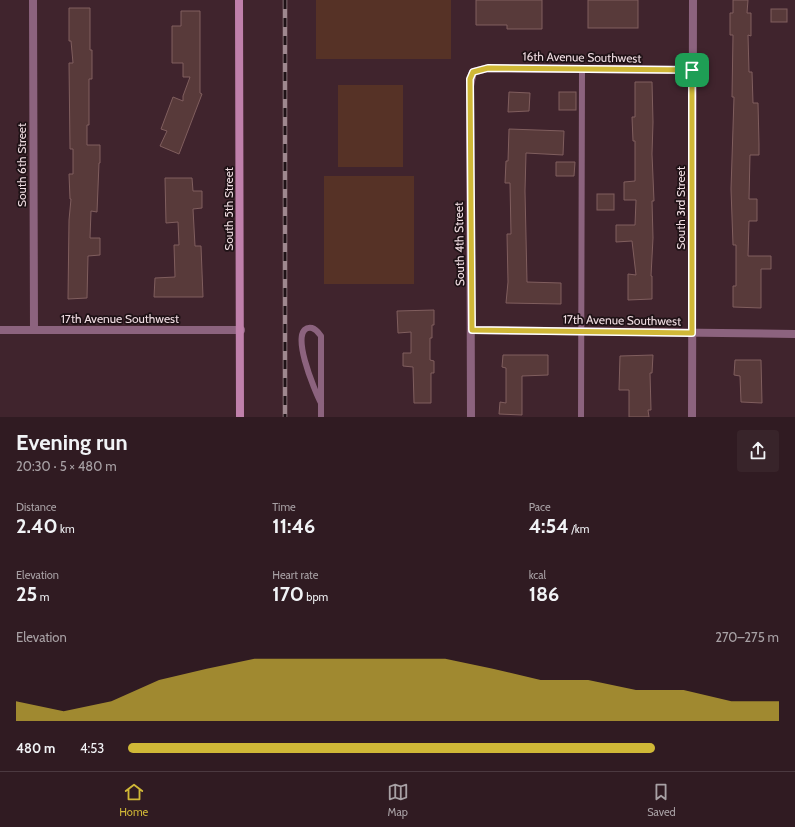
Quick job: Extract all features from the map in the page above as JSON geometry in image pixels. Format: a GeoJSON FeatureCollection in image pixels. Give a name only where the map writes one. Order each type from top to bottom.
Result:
{"type":"FeatureCollection","features":[{"type":"Feature","properties":{"kind":"main road","name":"South 5th Street"},"geometry":{"type":"LineString","coordinates":[[239,0],[241,330],[240,417]]}},
{"type":"Feature","properties":{"kind":"street","name":"South 6th Street"},"geometry":{"type":"LineString","coordinates":[[33,0],[34,330]]}},
{"type":"Feature","properties":{"kind":"street","name":"South 3rd Street"},"geometry":{"type":"LineString","coordinates":[[692,417],[693,0]]}},
{"type":"Feature","properties":{"kind":"street","name":"16th Avenue Southwest"},"geometry":{"type":"LineString","coordinates":[[473,72],[488,68],[692,70]]}},
{"type":"Feature","properties":{"kind":"street","name":"South 4th Street"},"geometry":{"type":"LineString","coordinates":[[471,417],[472,330],[470,79],[473,72]]}},
{"type":"Feature","properties":{"kind":"street","name":"17th Avenue Southwest"},"geometry":{"type":"LineString","coordinates":[[0,330],[241,330]]}},
{"type":"Feature","properties":{"kind":"street","name":"17th Avenue Southwest"},"geometry":{"type":"LineString","coordinates":[[472,330],[795,334]]}},
{"type":"Feature","properties":{"kind":"lane"},"geometry":{"type":"LineString","coordinates":[[581,417],[582,70]]}},
{"type":"Feature","properties":{"kind":"lane"},"geometry":{"type":"LineString","coordinates":[[321,403],[313,388],[303,353],[301,336],[306,328],[312,328],[318,331],[321,336],[321,403],[321,417]]}},
{"type":"Feature","properties":{"kind":"shaded area"},"geometry":{"type":"Polygon","coordinates":[[[316,0],[451,0],[451,59],[316,59],[316,0]]]}},
{"type":"Feature","properties":{"kind":"shaded area"},"geometry":{"type":"Polygon","coordinates":[[[338,85],[403,85],[403,167],[338,167],[338,85]]]}},
{"type":"Feature","properties":{"kind":"shaded area"},"geometry":{"type":"Polygon","coordinates":[[[324,176],[414,176],[414,284],[324,284],[324,176]]]}},
{"type":"Feature","properties":{"kind":"building"},"geometry":{"type":"Polygon","coordinates":[[[476,0],[542,0],[542,29],[507,29],[507,25],[476,25],[476,0]]]}},
{"type":"Feature","properties":{"kind":"building"},"geometry":{"type":"Polygon","coordinates":[[[588,0],[638,0],[638,28],[588,28],[588,0]]]}},
{"type":"Feature","properties":{"kind":"building"},"geometry":{"type":"Polygon","coordinates":[[[733,0],[748,0],[747,13],[751,13],[751,36],[748,35],[749,72],[752,72],[753,103],[758,103],[759,155],[750,155],[749,199],[757,199],[757,221],[749,221],[748,256],[771,256],[771,269],[761,269],[761,308],[733,307],[733,286],[736,286],[736,245],[733,245],[731,189],[734,97],[732,97],[733,35],[730,35],[730,13],[733,13],[733,0]]]}},
{"type":"Feature","properties":{"kind":"building"},"geometry":{"type":"Polygon","coordinates":[[[69,8],[90,8],[92,79],[89,79],[89,125],[87,125],[87,145],[100,145],[100,163],[97,212],[91,211],[90,238],[100,238],[100,255],[88,256],[87,298],[68,299],[69,220],[71,199],[69,174],[73,174],[73,149],[70,149],[69,63],[73,63],[71,41],[69,41],[69,8]]]}},
{"type":"Feature","properties":{"kind":"building"},"geometry":{"type":"Polygon","coordinates":[[[771,9],[787,9],[787,22],[771,22],[771,9]]]}},
{"type":"Feature","properties":{"kind":"building"},"geometry":{"type":"Polygon","coordinates":[[[181,11],[200,11],[200,93],[202,94],[179,154],[160,146],[167,131],[161,129],[173,97],[183,101],[183,96],[190,77],[183,77],[183,63],[172,63],[172,26],[181,26],[181,11]]]}},
{"type":"Feature","properties":{"kind":"building"},"geometry":{"type":"Polygon","coordinates":[[[635,82],[652,82],[652,154],[654,201],[652,201],[652,299],[628,300],[628,274],[636,275],[632,241],[616,242],[616,225],[635,225],[636,200],[624,200],[624,182],[635,181],[635,141],[633,141],[632,117],[635,117],[635,82]]]}},
{"type":"Feature","properties":{"kind":"building"},"geometry":{"type":"Polygon","coordinates":[[[509,92],[530,93],[529,111],[508,112],[509,92]]]}},
{"type":"Feature","properties":{"kind":"building"},"geometry":{"type":"Polygon","coordinates":[[[559,92],[576,92],[576,110],[559,110],[559,92]]]}},
{"type":"Feature","properties":{"kind":"building"},"geometry":{"type":"Polygon","coordinates":[[[509,129],[564,131],[563,155],[526,153],[525,191],[527,282],[561,283],[561,304],[506,303],[508,282],[507,234],[511,234],[510,183],[505,183],[506,161],[508,161],[509,129]]]}},
{"type":"Feature","properties":{"kind":"building"},"geometry":{"type":"Polygon","coordinates":[[[556,162],[575,162],[574,176],[556,176],[556,162]]]}},
{"type":"Feature","properties":{"kind":"building"},"geometry":{"type":"Polygon","coordinates":[[[165,178],[192,178],[193,191],[202,191],[202,208],[193,209],[195,246],[201,246],[203,297],[154,297],[155,278],[175,277],[174,245],[179,245],[178,222],[166,223],[165,178]]]}},
{"type":"Feature","properties":{"kind":"building"},"geometry":{"type":"Polygon","coordinates":[[[597,194],[614,194],[614,210],[597,210],[597,194]]]}},
{"type":"Feature","properties":{"kind":"building"},"geometry":{"type":"Polygon","coordinates":[[[434,310],[434,325],[432,325],[432,338],[430,338],[430,360],[434,361],[434,373],[431,373],[431,403],[414,403],[413,367],[403,366],[403,353],[411,353],[411,332],[398,333],[397,311],[434,310]]]}},
{"type":"Feature","properties":{"kind":"building"},"geometry":{"type":"Polygon","coordinates":[[[503,355],[548,355],[548,375],[522,376],[522,415],[499,414],[500,402],[506,403],[506,368],[502,367],[503,355]]]}},
{"type":"Feature","properties":{"kind":"building"},"geometry":{"type":"Polygon","coordinates":[[[653,355],[652,373],[650,373],[651,410],[648,410],[649,417],[629,417],[629,390],[619,390],[620,356],[653,355]]]}},
{"type":"Feature","properties":{"kind":"building"},"geometry":{"type":"Polygon","coordinates":[[[735,360],[761,360],[762,403],[741,402],[740,376],[734,375],[735,360]]]}},
{"type":"Feature","properties":{"kind":"railway"},"geometry":{"type":"LineString","coordinates":[[285,0],[285,417]]}},
{"type":"Feature","properties":{"kind":"route"},"geometry":{"type":"LineString","coordinates":[[488,68],[692,70],[692,333],[472,330],[470,79],[473,72],[488,68]]}}]}
